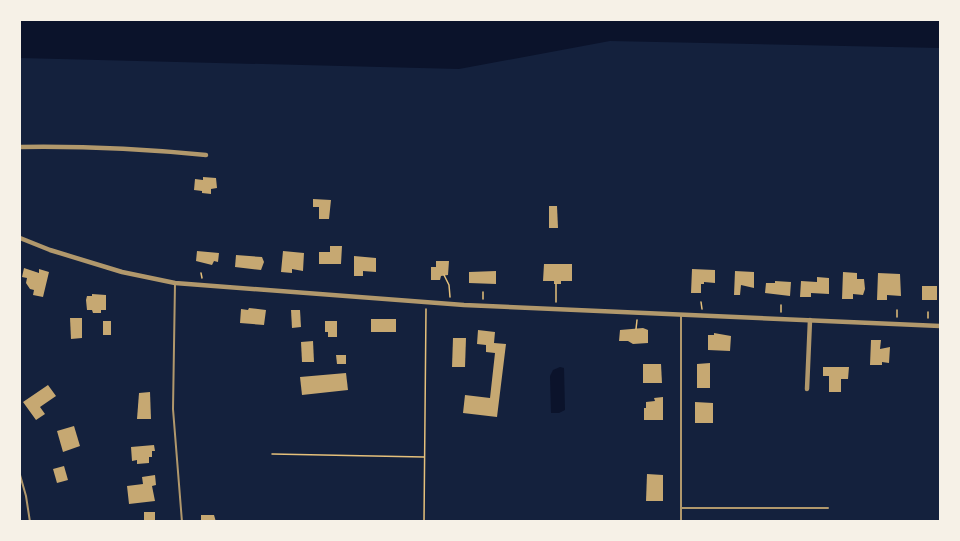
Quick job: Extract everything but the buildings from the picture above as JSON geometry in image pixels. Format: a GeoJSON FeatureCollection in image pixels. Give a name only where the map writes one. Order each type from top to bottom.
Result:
{"type":"FeatureCollection","features":[{"type":"Feature","properties":{"kind":"street"},"geometry":{"type":"LineString","coordinates":[[20,147],[60,146],[158,150],[206,155]]}},
{"type":"Feature","properties":{"kind":"street"},"geometry":{"type":"LineString","coordinates":[[20,238],[50,250],[122,272],[176,283],[449,304],[940,326]]}},
{"type":"Feature","properties":{"kind":"street"},"geometry":{"type":"LineString","coordinates":[[807,389],[810,320]]}},
{"type":"Feature","properties":{"kind":"lane"},"geometry":{"type":"LineString","coordinates":[[176,283],[173,409],[182,522]]}},
{"type":"Feature","properties":{"kind":"lane"},"geometry":{"type":"LineString","coordinates":[[681,315],[681,522]]}},
{"type":"Feature","properties":{"kind":"lane"},"geometry":{"type":"LineString","coordinates":[[20,475],[30,522]]}},
{"type":"Feature","properties":{"kind":"lane"},"geometry":{"type":"LineString","coordinates":[[681,508],[828,508]]}},
{"type":"Feature","properties":{"kind":"path"},"geometry":{"type":"LineString","coordinates":[[444,276],[449,285],[449,304]]}},
{"type":"Feature","properties":{"kind":"path"},"geometry":{"type":"LineString","coordinates":[[556,284],[556,309]]}},
{"type":"Feature","properties":{"kind":"path"},"geometry":{"type":"LineString","coordinates":[[424,522],[426,302]]}},
{"type":"Feature","properties":{"kind":"path"},"geometry":{"type":"LineString","coordinates":[[780,313],[781,305]]}},
{"type":"Feature","properties":{"kind":"path"},"geometry":{"type":"LineString","coordinates":[[897,310],[897,318]]}},
{"type":"Feature","properties":{"kind":"path"},"geometry":{"type":"LineString","coordinates":[[928,312],[928,319]]}},
{"type":"Feature","properties":{"kind":"path"},"geometry":{"type":"LineString","coordinates":[[636,329],[637,313]]}},
{"type":"Feature","properties":{"kind":"path"},"geometry":{"type":"LineString","coordinates":[[272,454],[425,457]]}},
{"type":"Feature","properties":{"kind":"water"},"geometry":{"type":"Polygon","coordinates":[[[20,20],[940,20],[940,48],[610,41],[459,69],[20,58],[20,20]]]}},
{"type":"Feature","properties":{"kind":"water"},"geometry":{"type":"Polygon","coordinates":[[[564,368],[565,410],[551,413],[550,376],[553,370],[564,368]]]}}]}
